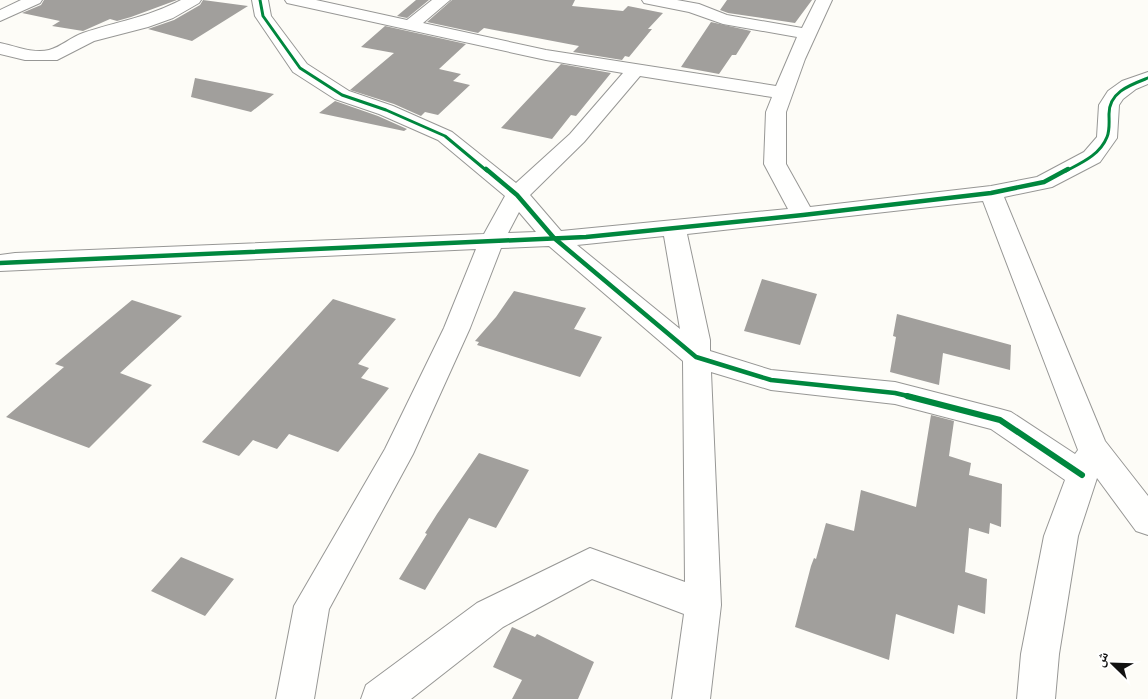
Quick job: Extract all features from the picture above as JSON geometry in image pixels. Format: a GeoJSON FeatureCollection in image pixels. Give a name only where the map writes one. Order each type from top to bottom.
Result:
{"type":"FeatureCollection","features":[{"type":"Feature","properties":{"kind":"street"},"geometry":{"type":"LineString","coordinates":[[0,16],[34,0]]}},
{"type":"Feature","properties":{"kind":"street"},"geometry":{"type":"LineString","coordinates":[[0,48],[25,55],[51,56],[88,37],[150,20],[167,14],[193,0]]}},
{"type":"Feature","properties":{"kind":"street"},"geometry":{"type":"LineString","coordinates":[[260,0],[263,16],[300,68],[342,95],[386,110],[445,136],[517,195],[554,238],[696,357],[771,380],[895,393],[1000,420],[1087,461],[1148,521]]}},
{"type":"Feature","properties":{"kind":"street"},"geometry":{"type":"LineString","coordinates":[[293,0],[316,2],[409,26],[546,55],[782,94]]}},
{"type":"Feature","properties":{"kind":"street"},"geometry":{"type":"LineString","coordinates":[[409,26],[442,0]]}},
{"type":"Feature","properties":{"kind":"street"},"geometry":{"type":"LineString","coordinates":[[650,0],[696,4],[723,19],[807,34]]}},
{"type":"Feature","properties":{"kind":"street"},"geometry":{"type":"LineString","coordinates":[[803,215],[775,164],[776,112],[807,34],[824,0]]}},
{"type":"Feature","properties":{"kind":"street"},"geometry":{"type":"LineString","coordinates":[[295,699],[312,606],[398,454],[457,328],[492,240],[517,195],[578,138],[636,69]]}},
{"type":"Feature","properties":{"kind":"street"},"geometry":{"type":"LineString","coordinates":[[0,263],[251,249],[586,237],[803,215],[991,193],[1044,182],[1092,157],[1107,138],[1109,105],[1115,95],[1128,85],[1148,78]]}},
{"type":"Feature","properties":{"kind":"street"},"geometry":{"type":"LineString","coordinates":[[991,193],[1087,461],[1061,536],[1040,654],[1036,699]]}},
{"type":"Feature","properties":{"kind":"street"},"geometry":{"type":"LineString","coordinates":[[674,228],[696,340],[703,605],[691,699]]}},
{"type":"Feature","properties":{"kind":"street"},"geometry":{"type":"LineString","coordinates":[[380,699],[490,615],[590,563],[703,605]]}},
{"type":"Feature","properties":{"kind":"building"},"geometry":{"type":"Polygon","coordinates":[[[44,0],[177,0],[117,21],[110,19],[83,31],[52,26],[60,21],[22,13],[41,5],[44,0]]]}},
{"type":"Feature","properties":{"kind":"building"},"geometry":{"type":"Polygon","coordinates":[[[203,0],[248,6],[192,41],[148,29],[174,20],[200,5],[203,0]]]}},
{"type":"Feature","properties":{"kind":"building"},"geometry":{"type":"Polygon","coordinates":[[[416,0],[429,0],[407,18],[397,16],[416,0]]]}},
{"type":"Feature","properties":{"kind":"building"},"geometry":{"type":"Polygon","coordinates":[[[452,0],[575,0],[572,6],[623,11],[628,6],[663,13],[648,29],[652,29],[629,57],[625,56],[622,60],[573,52],[579,46],[484,28],[478,33],[427,22],[452,0]]]}},
{"type":"Feature","properties":{"kind":"building"},"geometry":{"type":"Polygon","coordinates":[[[727,0],[812,0],[795,23],[728,13],[720,10],[727,0]]]}},
{"type":"Feature","properties":{"kind":"building"},"geometry":{"type":"Polygon","coordinates":[[[711,22],[751,31],[736,55],[732,55],[719,74],[681,67],[711,22]]]}},
{"type":"Feature","properties":{"kind":"building"},"geometry":{"type":"Polygon","coordinates":[[[385,26],[466,44],[439,69],[461,74],[453,81],[470,85],[438,115],[425,112],[421,116],[394,104],[350,90],[394,53],[361,47],[385,26]]]}},
{"type":"Feature","properties":{"kind":"building"},"geometry":{"type":"Polygon","coordinates":[[[561,64],[611,73],[576,116],[571,115],[552,139],[501,128],[561,64]]]}},
{"type":"Feature","properties":{"kind":"building"},"geometry":{"type":"Polygon","coordinates":[[[195,78],[274,94],[251,112],[191,97],[195,78]]]}},
{"type":"Feature","properties":{"kind":"building"},"geometry":{"type":"Polygon","coordinates":[[[335,101],[378,116],[407,129],[404,131],[319,113],[335,101]]]}},
{"type":"Feature","properties":{"kind":"building"},"geometry":{"type":"Polygon","coordinates":[[[762,279],[817,294],[800,345],[744,331],[762,279]]]}},
{"type":"Feature","properties":{"kind":"building"},"geometry":{"type":"Polygon","coordinates":[[[514,291],[586,308],[574,329],[602,337],[580,377],[477,345],[479,342],[475,341],[496,317],[514,291]]]}},
{"type":"Feature","properties":{"kind":"building"},"geometry":{"type":"Polygon","coordinates":[[[333,299],[396,319],[358,364],[369,368],[361,378],[389,388],[338,452],[289,434],[277,449],[253,440],[239,456],[202,442],[333,299]]]}},
{"type":"Feature","properties":{"kind":"building"},"geometry":{"type":"Polygon","coordinates":[[[132,300],[182,316],[120,373],[152,385],[89,448],[6,417],[64,367],[55,364],[132,300]]]}},
{"type":"Feature","properties":{"kind":"building"},"geometry":{"type":"Polygon","coordinates":[[[897,314],[1011,345],[1010,370],[943,353],[939,385],[890,372],[896,337],[893,336],[897,314]]]}},
{"type":"Feature","properties":{"kind":"building"},"geometry":{"type":"Polygon","coordinates":[[[931,415],[954,421],[949,456],[971,463],[969,475],[1002,484],[1001,527],[990,523],[989,534],[969,528],[965,572],[987,579],[985,614],[958,605],[954,634],[896,614],[889,660],[795,627],[811,566],[814,558],[816,559],[826,523],[854,531],[861,490],[916,507],[931,415]]]}},
{"type":"Feature","properties":{"kind":"building"},"geometry":{"type":"Polygon","coordinates":[[[479,453],[529,470],[496,528],[469,518],[425,590],[399,579],[437,514],[479,453]]]}},
{"type":"Feature","properties":{"kind":"building"},"geometry":{"type":"Polygon","coordinates":[[[181,557],[234,579],[205,616],[151,591],[181,557]]]}},
{"type":"Feature","properties":{"kind":"building"},"geometry":{"type":"Polygon","coordinates":[[[512,627],[535,637],[537,634],[594,662],[578,699],[512,699],[522,680],[493,667],[512,627]]]}},
{"type":"Feature","properties":{"kind":"cycle path"},"geometry":{"type":"LineString","coordinates":[[260,0],[263,16],[300,68],[342,95],[386,110],[445,136],[517,195],[554,238],[696,357],[771,380],[895,393],[1000,420],[1082,475]]}},
{"type":"Feature","properties":{"kind":"cycle path"},"geometry":{"type":"LineString","coordinates":[[0,263],[586,237],[803,215],[991,193],[1044,182],[1092,157],[1107,138],[1109,105],[1115,95],[1129,85],[1148,78]]}}]}
